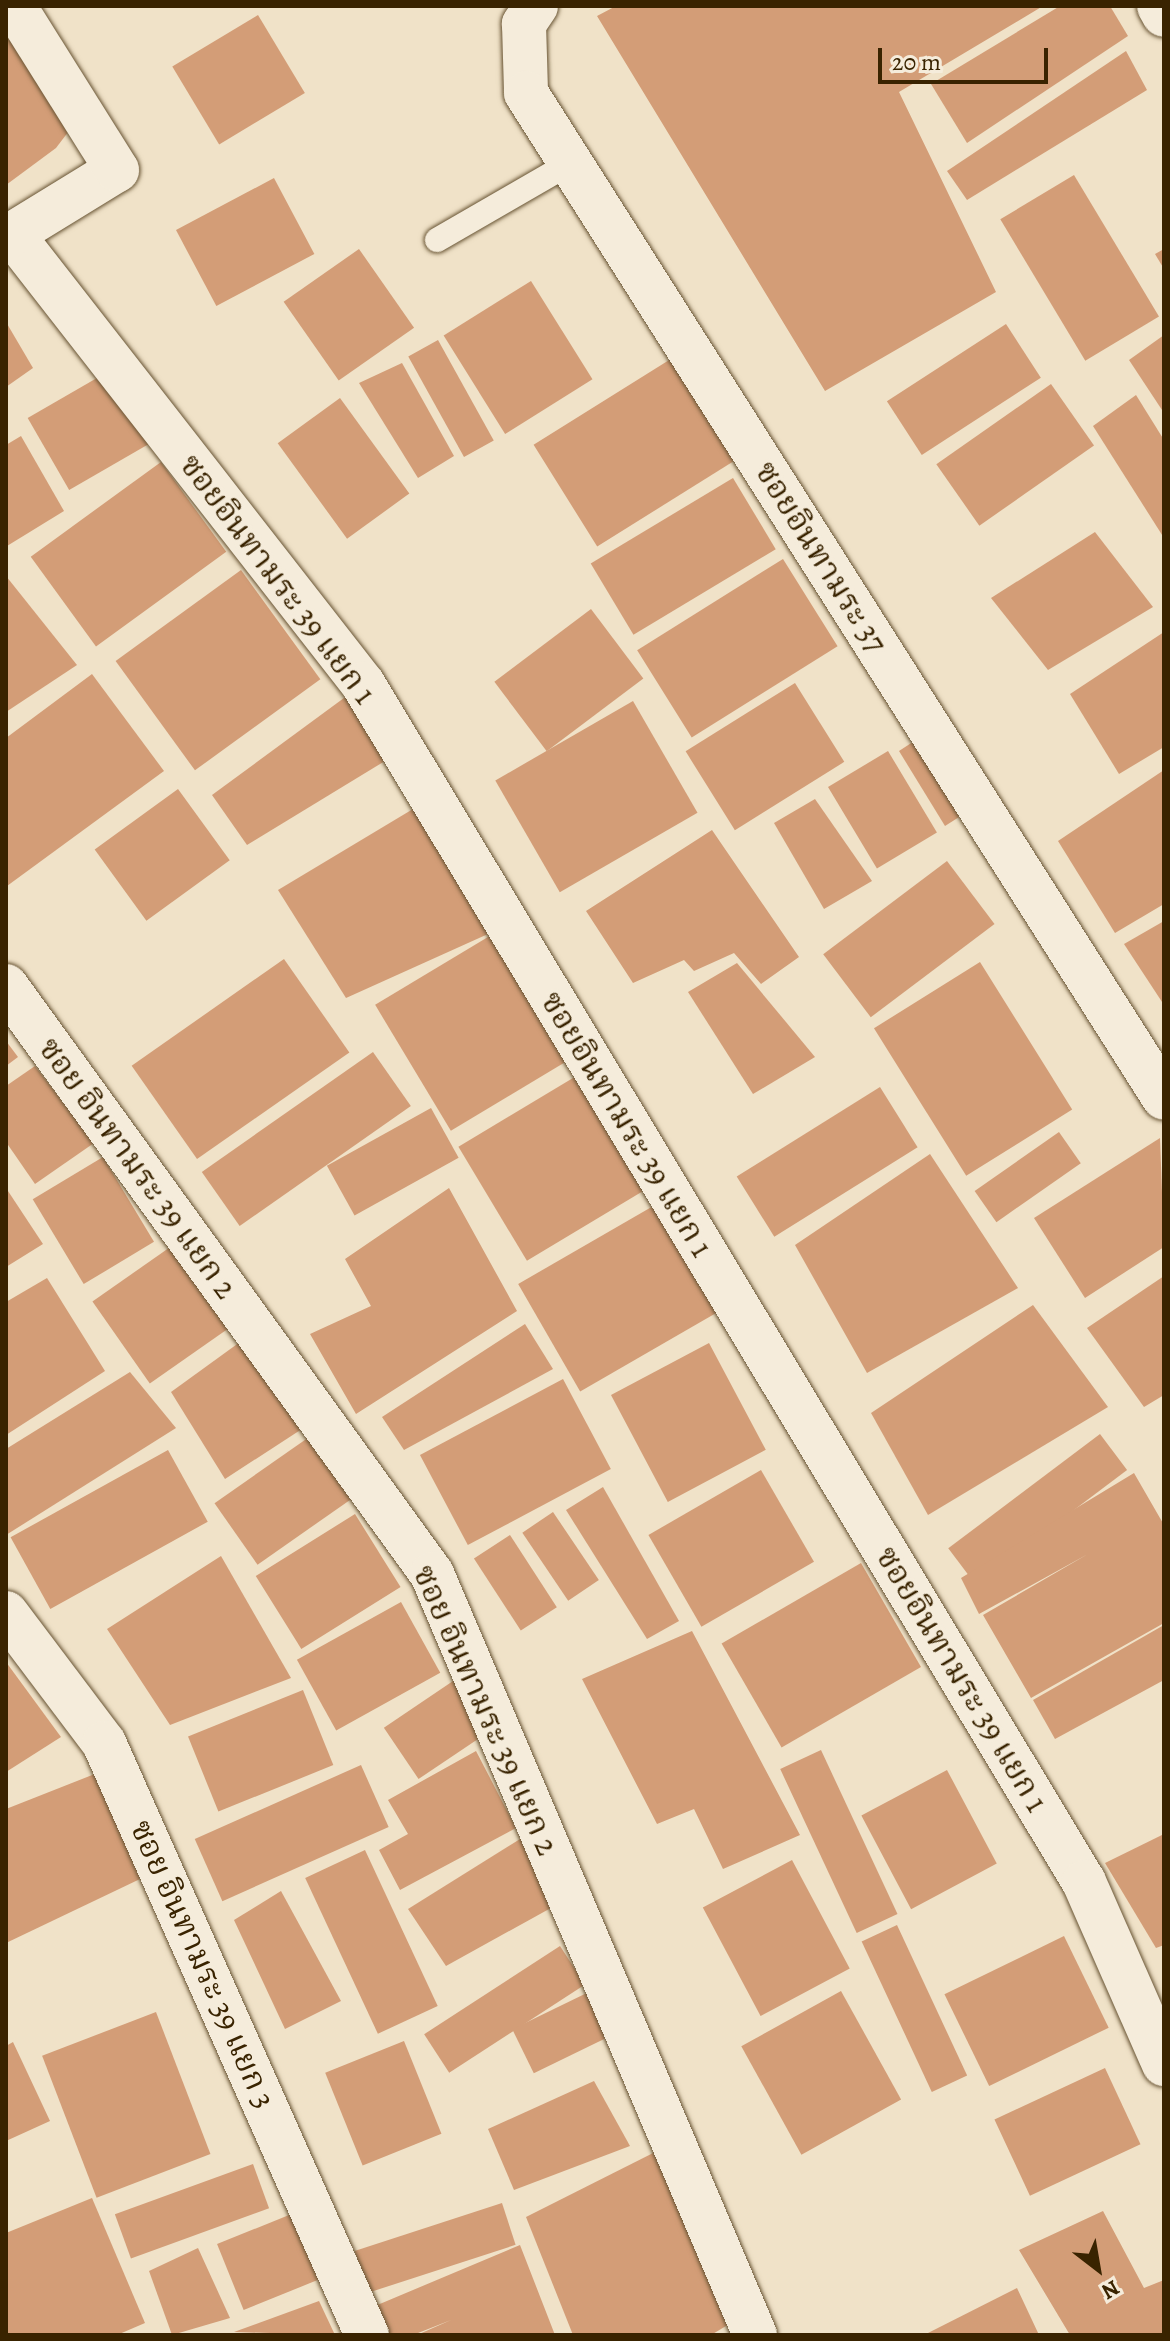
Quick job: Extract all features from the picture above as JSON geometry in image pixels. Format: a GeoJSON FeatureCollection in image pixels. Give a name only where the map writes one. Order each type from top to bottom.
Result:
{"type":"FeatureCollection","features":[{"type":"Feature","properties":{"kind":"street"},"geometry":{"type":"LineString","coordinates":[[9,236],[117,170],[14,6]]}},
{"type":"Feature","properties":{"kind":"street","name":"ซอยอินทามระ 37"},"geometry":{"type":"LineString","coordinates":[[536,6],[524,24],[526,93],[1164,1098]]}},
{"type":"Feature","properties":{"kind":"street"},"geometry":{"type":"LineString","coordinates":[[1159,6],[1164,15]]}},
{"type":"Feature","properties":{"kind":"street","name":"ซอยอินทามระ 39 แยก 1"},"geometry":{"type":"LineString","coordinates":[[9,236],[363,684],[1084,1882],[1164,2064]]}},
{"type":"Feature","properties":{"kind":"street","name":"ซอย อินทามระ 39 แยก 2"},"geometry":{"type":"LineString","coordinates":[[6,986],[432,1574],[755,2335]]}},
{"type":"Feature","properties":{"kind":"street","name":"ซอย อินทามระ 39 แยก 3"},"geometry":{"type":"LineString","coordinates":[[6,1613],[104,1743],[367,2335]]}},
{"type":"Feature","properties":{"kind":"lane"},"geometry":{"type":"LineString","coordinates":[[437,240],[572,162]]}},
{"type":"Feature","properties":{"kind":"building"},"geometry":{"type":"Polygon","coordinates":[[[6,6],[75,123],[56,148],[6,185],[6,6]]]}},
{"type":"Feature","properties":{"kind":"building"},"geometry":{"type":"Polygon","coordinates":[[[616,6],[1043,6],[899,92],[996,292],[825,391],[597,16],[616,6]]]}},
{"type":"Feature","properties":{"kind":"building"},"geometry":{"type":"Polygon","coordinates":[[[1060,6],[1110,6],[1128,36],[967,143],[931,84],[1060,6]]]}},
{"type":"Feature","properties":{"kind":"building"},"geometry":{"type":"Polygon","coordinates":[[[258,15],[305,93],[219,145],[172,67],[258,15]]]}},
{"type":"Feature","properties":{"kind":"building"},"geometry":{"type":"Polygon","coordinates":[[[1126,51],[1147,90],[967,200],[947,171],[1126,51]]]}},
{"type":"Feature","properties":{"kind":"building"},"geometry":{"type":"Polygon","coordinates":[[[1074,175],[1159,316],[1085,361],[1000,219],[1074,175]]]}},
{"type":"Feature","properties":{"kind":"building"},"geometry":{"type":"Polygon","coordinates":[[[274,178],[314,254],[216,306],[176,230],[274,178]]]}},
{"type":"Feature","properties":{"kind":"building"},"geometry":{"type":"Polygon","coordinates":[[[359,249],[414,328],[339,380],[284,302],[359,249]]]}},
{"type":"Feature","properties":{"kind":"building"},"geometry":{"type":"Polygon","coordinates":[[[1164,249],[1164,269],[1155,254],[1164,249]]]}},
{"type":"Feature","properties":{"kind":"building"},"geometry":{"type":"Polygon","coordinates":[[[531,281],[592,379],[505,434],[444,336],[531,281]]]}},
{"type":"Feature","properties":{"kind":"building"},"geometry":{"type":"Polygon","coordinates":[[[6,322],[33,368],[6,387],[6,322]]]}},
{"type":"Feature","properties":{"kind":"building"},"geometry":{"type":"Polygon","coordinates":[[[1006,324],[1041,378],[922,455],[887,401],[1006,324]]]}},
{"type":"Feature","properties":{"kind":"building"},"geometry":{"type":"Polygon","coordinates":[[[1164,335],[1164,413],[1129,360],[1164,335]]]}},
{"type":"Feature","properties":{"kind":"building"},"geometry":{"type":"Polygon","coordinates":[[[438,340],[494,441],[464,457],[408,356],[438,340]]]}},
{"type":"Feature","properties":{"kind":"building"},"geometry":{"type":"Polygon","coordinates":[[[682,352],[746,454],[597,547],[534,445],[682,352]]]}},
{"type":"Feature","properties":{"kind":"building"},"geometry":{"type":"Polygon","coordinates":[[[402,363],[454,456],[418,478],[359,383],[402,363]]]}},
{"type":"Feature","properties":{"kind":"building"},"geometry":{"type":"Polygon","coordinates":[[[116,367],[158,439],[69,490],[28,418],[116,367]]]}},
{"type":"Feature","properties":{"kind":"building"},"geometry":{"type":"Polygon","coordinates":[[[1051,384],[1094,445],[979,526],[936,464],[1051,384]]]}},
{"type":"Feature","properties":{"kind":"building"},"geometry":{"type":"Polygon","coordinates":[[[1136,395],[1164,440],[1164,538],[1093,426],[1136,395]]]}},
{"type":"Feature","properties":{"kind":"building"},"geometry":{"type":"Polygon","coordinates":[[[340,398],[409,493],[347,539],[278,443],[340,398]]]}},
{"type":"Feature","properties":{"kind":"building"},"geometry":{"type":"Polygon","coordinates":[[[21,436],[64,511],[7,546],[6,445],[21,436]]]}},
{"type":"Feature","properties":{"kind":"building"},"geometry":{"type":"Polygon","coordinates":[[[161,462],[226,552],[96,646],[31,557],[161,462]]]}},
{"type":"Feature","properties":{"kind":"building"},"geometry":{"type":"Polygon","coordinates":[[[733,478],[776,549],[633,635],[591,563],[733,478]]]}},
{"type":"Feature","properties":{"kind":"building"},"geometry":{"type":"Polygon","coordinates":[[[1095,532],[1153,607],[1048,670],[991,598],[1095,532]]]}},
{"type":"Feature","properties":{"kind":"building"},"geometry":{"type":"Polygon","coordinates":[[[783,559],[838,646],[692,737],[637,650],[783,559]]]}},
{"type":"Feature","properties":{"kind":"building"},"geometry":{"type":"Polygon","coordinates":[[[241,570],[320,679],[195,770],[116,661],[241,570]]]}},
{"type":"Feature","properties":{"kind":"building"},"geometry":{"type":"Polygon","coordinates":[[[6,576],[77,665],[6,712],[6,576]]]}},
{"type":"Feature","properties":{"kind":"building"},"geometry":{"type":"Polygon","coordinates":[[[591,609],[643,678],[547,751],[494,682],[591,609]]]}},
{"type":"Feature","properties":{"kind":"building"},"geometry":{"type":"Polygon","coordinates":[[[1164,632],[1164,747],[1119,774],[1070,694],[1164,632]]]}},
{"type":"Feature","properties":{"kind":"building"},"geometry":{"type":"Polygon","coordinates":[[[92,674],[164,771],[7,886],[6,738],[92,674]]]}},
{"type":"Feature","properties":{"kind":"building"},"geometry":{"type":"Polygon","coordinates":[[[795,683],[844,762],[735,830],[686,751],[795,683]]]}},
{"type":"Feature","properties":{"kind":"building"},"geometry":{"type":"Polygon","coordinates":[[[363,684],[403,750],[247,845],[212,795],[363,684]]]}},
{"type":"Feature","properties":{"kind":"building"},"geometry":{"type":"Polygon","coordinates":[[[633,701],[698,813],[560,892],[495,780],[633,701]]]}},
{"type":"Feature","properties":{"kind":"building"},"geometry":{"type":"Polygon","coordinates":[[[925,734],[978,805],[945,826],[899,751],[925,734]]]}},
{"type":"Feature","properties":{"kind":"building"},"geometry":{"type":"Polygon","coordinates":[[[888,751],[937,832],[877,868],[828,787],[888,751]]]}},
{"type":"Feature","properties":{"kind":"building"},"geometry":{"type":"Polygon","coordinates":[[[1164,770],[1164,904],[1115,933],[1058,841],[1164,770]]]}},
{"type":"Feature","properties":{"kind":"building"},"geometry":{"type":"Polygon","coordinates":[[[178,789],[230,860],[146,921],[95,850],[178,789]]]}},
{"type":"Feature","properties":{"kind":"building"},"geometry":{"type":"Polygon","coordinates":[[[815,799],[872,881],[824,909],[774,823],[815,799]]]}},
{"type":"Feature","properties":{"kind":"building"},"geometry":{"type":"Polygon","coordinates":[[[423,803],[508,925],[346,998],[278,890],[423,803]]]}},
{"type":"Feature","properties":{"kind":"building"},"geometry":{"type":"Polygon","coordinates":[[[712,830],[799,957],[761,984],[734,953],[694,971],[684,960],[633,983],[586,911],[712,830]]]}},
{"type":"Feature","properties":{"kind":"building"},"geometry":{"type":"Polygon","coordinates":[[[947,861],[995,924],[871,1017],[823,954],[947,861]]]}},
{"type":"Feature","properties":{"kind":"building"},"geometry":{"type":"Polygon","coordinates":[[[1164,921],[1164,1005],[1124,944],[1164,921]]]}},
{"type":"Feature","properties":{"kind":"building"},"geometry":{"type":"Polygon","coordinates":[[[508,925],[584,1051],[451,1131],[375,1005],[508,925]]]}},
{"type":"Feature","properties":{"kind":"building"},"geometry":{"type":"Polygon","coordinates":[[[284,959],[349,1052],[197,1159],[132,1066],[284,959]]]}},
{"type":"Feature","properties":{"kind":"building"},"geometry":{"type":"Polygon","coordinates":[[[980,962],[1072,1110],[966,1176],[874,1028],[980,962]]]}},
{"type":"Feature","properties":{"kind":"building"},"geometry":{"type":"Polygon","coordinates":[[[737,963],[815,1057],[753,1094],[688,992],[737,963]]]}},
{"type":"Feature","properties":{"kind":"building"},"geometry":{"type":"Polygon","coordinates":[[[6,1041],[18,1057],[6,1066],[6,1041]]]}},
{"type":"Feature","properties":{"kind":"building"},"geometry":{"type":"Polygon","coordinates":[[[373,1052],[411,1106],[240,1226],[202,1172],[373,1052]]]}},
{"type":"Feature","properties":{"kind":"building"},"geometry":{"type":"Polygon","coordinates":[[[35,1066],[94,1143],[35,1184],[6,1142],[6,1086],[35,1066]]]}},
{"type":"Feature","properties":{"kind":"building"},"geometry":{"type":"Polygon","coordinates":[[[593,1066],[662,1180],[527,1261],[458,1147],[593,1066]]]}},
{"type":"Feature","properties":{"kind":"building"},"geometry":{"type":"Polygon","coordinates":[[[880,1087],[918,1147],[774,1237],[737,1177],[880,1087]]]}},
{"type":"Feature","properties":{"kind":"building"},"geometry":{"type":"Polygon","coordinates":[[[431,1108],[459,1158],[355,1216],[327,1166],[431,1108]]]}},
{"type":"Feature","properties":{"kind":"building"},"geometry":{"type":"Polygon","coordinates":[[[1059,1132],[1081,1163],[996,1222],[975,1191],[1059,1132]]]}},
{"type":"Feature","properties":{"kind":"building"},"geometry":{"type":"Polygon","coordinates":[[[1160,1138],[1164,1247],[1085,1298],[1034,1218],[1160,1138]]]}},
{"type":"Feature","properties":{"kind":"building"},"geometry":{"type":"Polygon","coordinates":[[[930,1154],[1018,1288],[867,1373],[795,1245],[930,1154]]]}},
{"type":"Feature","properties":{"kind":"building"},"geometry":{"type":"Polygon","coordinates":[[[103,1157],[154,1242],[84,1284],[33,1199],[103,1157]]]}},
{"type":"Feature","properties":{"kind":"building"},"geometry":{"type":"Polygon","coordinates":[[[6,1188],[43,1244],[6,1267],[6,1188]]]}},
{"type":"Feature","properties":{"kind":"building"},"geometry":{"type":"Polygon","coordinates":[[[449,1188],[517,1311],[356,1414],[310,1334],[371,1306],[345,1259],[449,1188]]]}},
{"type":"Feature","properties":{"kind":"building"},"geometry":{"type":"Polygon","coordinates":[[[655,1205],[717,1312],[580,1391],[518,1284],[655,1205]]]}},
{"type":"Feature","properties":{"kind":"building"},"geometry":{"type":"Polygon","coordinates":[[[176,1243],[233,1325],[150,1383],[92,1302],[176,1243]]]}},
{"type":"Feature","properties":{"kind":"building"},"geometry":{"type":"Polygon","coordinates":[[[1164,1276],[1164,1395],[1144,1407],[1087,1328],[1164,1276]]]}},
{"type":"Feature","properties":{"kind":"building"},"geometry":{"type":"Polygon","coordinates":[[[47,1278],[105,1371],[6,1435],[6,1302],[47,1278]]]}},
{"type":"Feature","properties":{"kind":"building"},"geometry":{"type":"Polygon","coordinates":[[[1033,1305],[1108,1407],[928,1515],[871,1413],[1033,1305]]]}},
{"type":"Feature","properties":{"kind":"building"},"geometry":{"type":"Polygon","coordinates":[[[525,1324],[553,1369],[404,1450],[382,1417],[525,1324]]]}},
{"type":"Feature","properties":{"kind":"building"},"geometry":{"type":"Polygon","coordinates":[[[240,1342],[305,1427],[225,1479],[171,1392],[240,1342]]]}},
{"type":"Feature","properties":{"kind":"building"},"geometry":{"type":"Polygon","coordinates":[[[709,1343],[766,1450],[668,1502],[611,1395],[709,1343]]]}},
{"type":"Feature","properties":{"kind":"building"},"geometry":{"type":"Polygon","coordinates":[[[130,1372],[176,1428],[6,1535],[6,1449],[130,1372]]]}},
{"type":"Feature","properties":{"kind":"building"},"geometry":{"type":"Polygon","coordinates":[[[563,1379],[611,1469],[468,1545],[420,1455],[563,1379]]]}},
{"type":"Feature","properties":{"kind":"building"},"geometry":{"type":"Polygon","coordinates":[[[1100,1434],[1127,1470],[975,1584],[948,1548],[1100,1434]]]}},
{"type":"Feature","properties":{"kind":"building"},"geometry":{"type":"Polygon","coordinates":[[[312,1435],[355,1496],[258,1565],[215,1503],[312,1435]]]}},
{"type":"Feature","properties":{"kind":"building"},"geometry":{"type":"Polygon","coordinates":[[[168,1450],[208,1522],[50,1609],[11,1537],[168,1450]]]}},
{"type":"Feature","properties":{"kind":"building"},"geometry":{"type":"Polygon","coordinates":[[[761,1470],[814,1562],[701,1627],[648,1535],[761,1470]]]}},
{"type":"Feature","properties":{"kind":"building"},"geometry":{"type":"Polygon","coordinates":[[[1134,1473],[1164,1525],[1164,1623],[1031,1698],[983,1615],[1088,1554],[979,1614],[961,1578],[1134,1473]]]}},
{"type":"Feature","properties":{"kind":"building"},"geometry":{"type":"Polygon","coordinates":[[[603,1487],[679,1621],[647,1639],[566,1510],[603,1487]]]}},
{"type":"Feature","properties":{"kind":"building"},"geometry":{"type":"Polygon","coordinates":[[[553,1512],[599,1580],[568,1601],[522,1533],[553,1512]]]}},
{"type":"Feature","properties":{"kind":"building"},"geometry":{"type":"Polygon","coordinates":[[[355,1514],[401,1587],[301,1649],[256,1576],[355,1514]]]}},
{"type":"Feature","properties":{"kind":"building"},"geometry":{"type":"Polygon","coordinates":[[[510,1535],[557,1607],[521,1631],[474,1558],[510,1535]]]}},
{"type":"Feature","properties":{"kind":"building"},"geometry":{"type":"Polygon","coordinates":[[[221,1556],[291,1678],[170,1725],[107,1629],[221,1556]]]}},
{"type":"Feature","properties":{"kind":"building"},"geometry":{"type":"Polygon","coordinates":[[[861,1563],[921,1667],[782,1747],[722,1644],[861,1563]]]}},
{"type":"Feature","properties":{"kind":"building"},"geometry":{"type":"Polygon","coordinates":[[[401,1602],[440,1673],[336,1731],[297,1660],[401,1602]]]}},
{"type":"Feature","properties":{"kind":"building"},"geometry":{"type":"Polygon","coordinates":[[[1164,1625],[1164,1680],[1055,1739],[1033,1700],[1164,1625]]]}},
{"type":"Feature","properties":{"kind":"building"},"geometry":{"type":"Polygon","coordinates":[[[692,1631],[800,1835],[723,1869],[694,1809],[657,1824],[582,1679],[692,1631]]]}},
{"type":"Feature","properties":{"kind":"building"},"geometry":{"type":"Polygon","coordinates":[[[6,1662],[61,1737],[6,1772],[6,1662]]]}},
{"type":"Feature","properties":{"kind":"building"},"geometry":{"type":"Polygon","coordinates":[[[456,1679],[491,1730],[419,1779],[384,1728],[456,1679]]]}},
{"type":"Feature","properties":{"kind":"building"},"geometry":{"type":"Polygon","coordinates":[[[303,1690],[333,1765],[218,1812],[188,1736],[303,1690]]]}},
{"type":"Feature","properties":{"kind":"building"},"geometry":{"type":"Polygon","coordinates":[[[821,1750],[897,1914],[857,1933],[780,1769],[821,1750]]]}},
{"type":"Feature","properties":{"kind":"building"},"geometry":{"type":"Polygon","coordinates":[[[476,1751],[516,1828],[400,1890],[379,1850],[408,1834],[388,1800],[476,1751]]]}},
{"type":"Feature","properties":{"kind":"building"},"geometry":{"type":"Polygon","coordinates":[[[361,1765],[389,1827],[222,1901],[195,1839],[361,1765]]]}},
{"type":"Feature","properties":{"kind":"building"},"geometry":{"type":"Polygon","coordinates":[[[115,1766],[161,1869],[6,1943],[6,1809],[115,1766]]]}},
{"type":"Feature","properties":{"kind":"building"},"geometry":{"type":"Polygon","coordinates":[[[947,1770],[997,1864],[911,1909],[861,1816],[947,1770]]]}},
{"type":"Feature","properties":{"kind":"building"},"geometry":{"type":"Polygon","coordinates":[[[1164,1834],[1164,1945],[1156,1948],[1105,1863],[1164,1834]]]}},
{"type":"Feature","properties":{"kind":"building"},"geometry":{"type":"Polygon","coordinates":[[[525,1836],[569,1898],[446,1966],[408,1909],[525,1836]]]}},
{"type":"Feature","properties":{"kind":"building"},"geometry":{"type":"Polygon","coordinates":[[[365,1850],[438,2006],[378,2034],[305,1878],[365,1850]]]}},
{"type":"Feature","properties":{"kind":"building"},"geometry":{"type":"Polygon","coordinates":[[[792,1860],[850,1969],[761,2016],[703,1907],[792,1860]]]}},
{"type":"Feature","properties":{"kind":"building"},"geometry":{"type":"Polygon","coordinates":[[[281,1891],[341,2001],[285,2029],[234,1920],[281,1891]]]}},
{"type":"Feature","properties":{"kind":"building"},"geometry":{"type":"Polygon","coordinates":[[[897,1925],[967,2075],[932,2092],[862,1941],[897,1925]]]}},
{"type":"Feature","properties":{"kind":"building"},"geometry":{"type":"Polygon","coordinates":[[[1064,1936],[1109,2028],[989,2086],[944,1994],[1064,1936]]]}},
{"type":"Feature","properties":{"kind":"building"},"geometry":{"type":"Polygon","coordinates":[[[560,1946],[585,1985],[449,2073],[424,2034],[560,1946]]]}},
{"type":"Feature","properties":{"kind":"building"},"geometry":{"type":"Polygon","coordinates":[[[595,1989],[616,2033],[534,2073],[512,2029],[595,1989]]]}},
{"type":"Feature","properties":{"kind":"building"},"geometry":{"type":"Polygon","coordinates":[[[841,1991],[901,2099],[801,2155],[741,2046],[841,1991]]]}},
{"type":"Feature","properties":{"kind":"building"},"geometry":{"type":"Polygon","coordinates":[[[156,2012],[210,2154],[97,2198],[42,2056],[156,2012]]]}},
{"type":"Feature","properties":{"kind":"building"},"geometry":{"type":"Polygon","coordinates":[[[404,2041],[441,2134],[363,2166],[325,2073],[404,2041]]]}},
{"type":"Feature","properties":{"kind":"building"},"geometry":{"type":"Polygon","coordinates":[[[13,2042],[50,2121],[6,2141],[6,2046],[13,2042]]]}},
{"type":"Feature","properties":{"kind":"building"},"geometry":{"type":"Polygon","coordinates":[[[1105,2068],[1140,2144],[1030,2196],[994,2120],[1105,2068]]]}},
{"type":"Feature","properties":{"kind":"building"},"geometry":{"type":"Polygon","coordinates":[[[594,2081],[630,2146],[514,2190],[488,2129],[594,2081]]]}},
{"type":"Feature","properties":{"kind":"building"},"geometry":{"type":"Polygon","coordinates":[[[673,2143],[746,2314],[711,2335],[573,2335],[526,2217],[673,2143]]]}},
{"type":"Feature","properties":{"kind":"building"},"geometry":{"type":"Polygon","coordinates":[[[253,2164],[269,2208],[131,2258],[115,2214],[253,2164]]]}},
{"type":"Feature","properties":{"kind":"building"},"geometry":{"type":"Polygon","coordinates":[[[92,2198],[145,2323],[117,2335],[6,2335],[6,2233],[92,2198]]]}},
{"type":"Feature","properties":{"kind":"building"},"geometry":{"type":"Polygon","coordinates":[[[502,2203],[516,2245],[368,2293],[355,2251],[502,2203]]]}},
{"type":"Feature","properties":{"kind":"building"},"geometry":{"type":"Polygon","coordinates":[[[1103,2211],[1144,2288],[1164,2280],[1164,2335],[1070,2335],[1019,2250],[1103,2211]]]}},
{"type":"Feature","properties":{"kind":"building"},"geometry":{"type":"Polygon","coordinates":[[[294,2213],[321,2279],[244,2310],[217,2244],[294,2213]]]}},
{"type":"Feature","properties":{"kind":"building"},"geometry":{"type":"Polygon","coordinates":[[[520,2245],[555,2335],[417,2335],[451,2320],[413,2335],[388,2335],[375,2306],[520,2245]]]}},
{"type":"Feature","properties":{"kind":"building"},"geometry":{"type":"Polygon","coordinates":[[[198,2248],[230,2318],[172,2335],[149,2271],[198,2248]]]}},
{"type":"Feature","properties":{"kind":"building"},"geometry":{"type":"Polygon","coordinates":[[[1017,2288],[1039,2335],[924,2335],[1017,2288]]]}},
{"type":"Feature","properties":{"kind":"building"},"geometry":{"type":"Polygon","coordinates":[[[319,2301],[335,2335],[234,2332],[319,2301]]]}}]}
